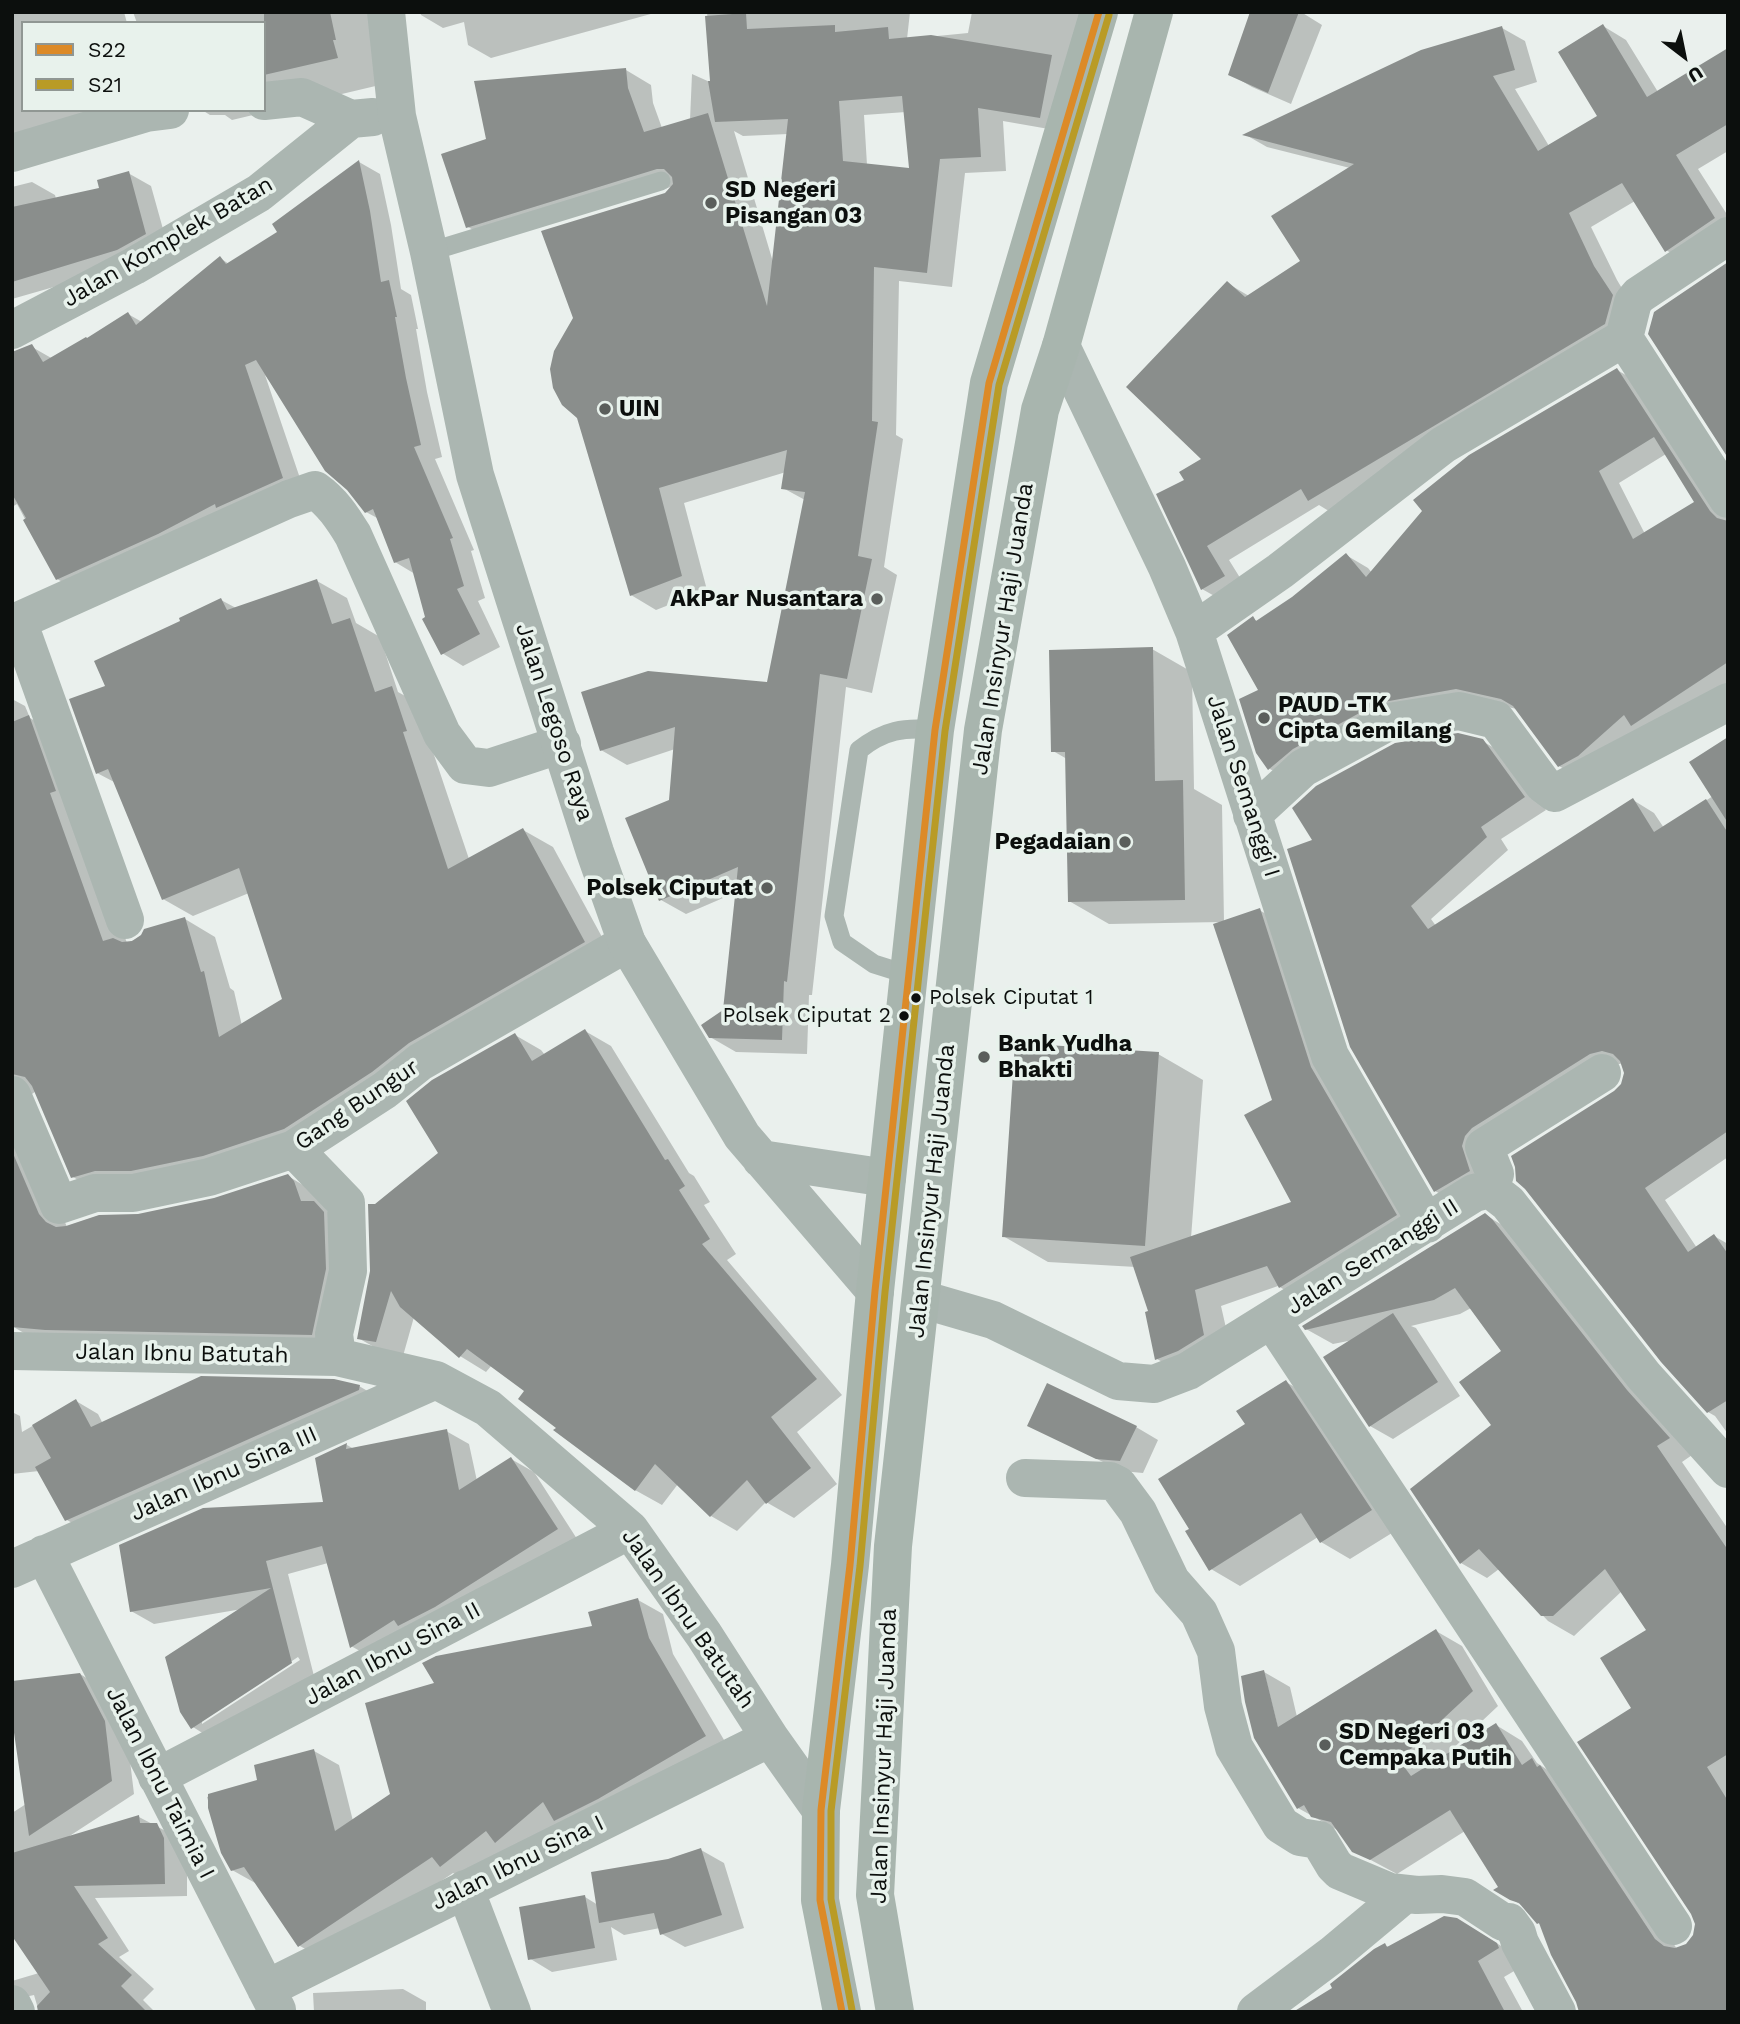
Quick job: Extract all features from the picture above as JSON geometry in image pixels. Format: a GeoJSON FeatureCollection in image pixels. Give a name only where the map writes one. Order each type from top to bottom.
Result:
{"type":"FeatureCollection","features":[{"type":"Feature","properties":{"kind":"highway","name":"Jalan Insinyur Haji Juanda"},"geometry":{"type":"LineString","coordinates":[[842,2012],[820,1900],[821,1810],[850,1565],[875,1291],[935,730],[989,383],[1099,12]]}},
{"type":"Feature","properties":{"kind":"highway","name":"Jalan Insinyur Haji Juanda"},"geometry":{"type":"LineString","coordinates":[[895,2012],[875,1895],[893,1546],[982,730],[1040,410],[1061,346],[1154,12]]}},
{"type":"Feature","properties":{"kind":"street","name":"Jalan Legoso Raya"},"geometry":{"type":"LineString","coordinates":[[386,12],[397,116],[429,252],[475,475],[626,943],[743,1136],[875,1291]]}},
{"type":"Feature","properties":{"kind":"street"},"geometry":{"type":"LineString","coordinates":[[266,100],[302,97],[351,119],[397,116]]}},
{"type":"Feature","properties":{"kind":"street"},"geometry":{"type":"LineString","coordinates":[[12,153],[154,112]]}},
{"type":"Feature","properties":{"kind":"street","name":"Jalan Komplek Batan"},"geometry":{"type":"LineString","coordinates":[[12,330],[134,266],[259,193],[351,119]]}},
{"type":"Feature","properties":{"kind":"street"},"geometry":{"type":"LineString","coordinates":[[1194,631],[1280,571],[1443,445],[1624,338],[1633,302],[1639,295],[1728,236]]}},
{"type":"Feature","properties":{"kind":"street"},"geometry":{"type":"LineString","coordinates":[[1624,338],[1728,499]]}},
{"type":"Feature","properties":{"kind":"street","name":"Jalan Semanggi I"},"geometry":{"type":"LineString","coordinates":[[1061,346],[1167,567],[1194,631],[1330,1056],[1427,1224]]}},
{"type":"Feature","properties":{"kind":"street"},"geometry":{"type":"LineString","coordinates":[[125,920],[15,622],[289,499],[315,490],[328,499],[353,535],[442,734],[465,765],[489,768],[562,744]]}},
{"type":"Feature","properties":{"kind":"street"},"geometry":{"type":"LineString","coordinates":[[1252,815],[1304,768],[1388,722],[1459,711],[1496,719],[1543,784],[1555,793],[1728,702]]}},
{"type":"Feature","properties":{"kind":"street","name":"Gang Bungur"},"geometry":{"type":"LineString","coordinates":[[12,1095],[59,1205],[95,1193],[133,1193],[209,1177],[294,1149],[385,1090],[420,1062],[626,943]]}},
{"type":"Feature","properties":{"kind":"street"},"geometry":{"type":"LineString","coordinates":[[1602,1073],[1485,1147],[1495,1174],[1490,1189],[1508,1203],[1644,1376],[1728,1469]]}},
{"type":"Feature","properties":{"kind":"street"},"geometry":{"type":"LineString","coordinates":[[294,1149],[346,1203],[348,1271],[334,1334],[337,1357]]}},
{"type":"Feature","properties":{"kind":"street"},"geometry":{"type":"LineString","coordinates":[[761,1159],[887,1178]]}},
{"type":"Feature","properties":{"kind":"street","name":"Jalan Semanggi II"},"geometry":{"type":"LineString","coordinates":[[921,1299],[993,1320],[1118,1381],[1154,1384],[1188,1371],[1474,1193],[1490,1189]]}},
{"type":"Feature","properties":{"kind":"street"},"geometry":{"type":"LineString","coordinates":[[1272,1320],[1673,1926]]}},
{"type":"Feature","properties":{"kind":"street","name":"Jalan Ibnu Batutah"},"geometry":{"type":"LineString","coordinates":[[12,1351],[337,1357],[436,1380],[488,1408],[630,1530],[821,1810]]}},
{"type":"Feature","properties":{"kind":"street","name":"Jalan Ibnu Sina III"},"geometry":{"type":"LineString","coordinates":[[28,1562],[436,1380]]}},
{"type":"Feature","properties":{"kind":"street"},"geometry":{"type":"LineString","coordinates":[[1025,1478],[1110,1481],[1118,1485],[1138,1512],[1171,1581],[1199,1613],[1216,1651],[1223,1706],[1234,1747],[1281,1825],[1300,1837],[1319,1840],[1340,1871],[1390,1892],[1465,1897],[1503,1922],[1509,1922],[1557,2012]]}},
{"type":"Feature","properties":{"kind":"street","name":"Jalan Ibnu Sina II"},"geometry":{"type":"LineString","coordinates":[[157,1777],[630,1530]]}},
{"type":"Feature","properties":{"kind":"street","name":"Jalan Ibnu Taimia I"},"geometry":{"type":"LineString","coordinates":[[28,1562],[157,1777],[272,2000]]}},
{"type":"Feature","properties":{"kind":"street","name":"Jalan Ibnu Sina I"},"geometry":{"type":"LineString","coordinates":[[272,2000],[466,1889],[770,1738]]}},
{"type":"Feature","properties":{"kind":"street"},"geometry":{"type":"LineString","coordinates":[[466,1889],[512,2012]]}},
{"type":"Feature","properties":{"kind":"street"},"geometry":{"type":"LineString","coordinates":[[1256,2012],[1332,1955],[1405,1894]]}},
{"type":"Feature","properties":{"kind":"street"},"geometry":{"type":"LineString","coordinates":[[12,2004],[16,2012]]}},
{"type":"Feature","properties":{"kind":"lane"},"geometry":{"type":"LineString","coordinates":[[429,252],[661,181]]}},
{"type":"Feature","properties":{"kind":"lane"},"geometry":{"type":"LineString","coordinates":[[909,975],[874,964],[842,942],[834,916],[859,750],[876,737],[903,729],[935,730]]}},
{"type":"Feature","properties":{"kind":"building"},"geometry":{"type":"Polygon","coordinates":[[[264,12],[330,12],[338,58],[266,75],[264,12]]]}},
{"type":"Feature","properties":{"kind":"building"},"geometry":{"type":"Polygon","coordinates":[[[1250,12],[1299,12],[1268,93],[1228,75],[1250,12]]]}},
{"type":"Feature","properties":{"kind":"building"},"geometry":{"type":"Polygon","coordinates":[[[746,13],[747,29],[835,25],[835,32],[888,27],[889,39],[931,35],[1052,55],[1040,118],[978,108],[981,157],[940,159],[927,273],[874,267],[872,421],[878,422],[858,556],[872,559],[847,679],[820,674],[787,982],[784,981],[782,1040],[709,1038],[701,1025],[723,1010],[738,867],[659,901],[625,818],[669,800],[675,727],[600,751],[581,692],[648,671],[767,682],[805,492],[781,489],[787,450],[659,488],[682,576],[630,596],[577,418],[562,405],[553,388],[550,369],[554,351],[573,318],[541,231],[665,193],[673,184],[672,177],[664,169],[657,169],[466,228],[441,154],[486,139],[474,81],[626,68],[628,88],[644,132],[708,113],[767,306],[788,119],[715,122],[708,81],[705,16],[746,13]],[[902,96],[839,101],[843,161],[909,168],[902,96]]]}},
{"type":"Feature","properties":{"kind":"building"},"geometry":{"type":"Polygon","coordinates":[[[1603,24],[1647,97],[1728,48],[1728,124],[1676,155],[1715,218],[1665,252],[1622,183],[1569,213],[1594,266],[1613,295],[1605,324],[1308,501],[1301,489],[1207,546],[1225,576],[1201,590],[1156,494],[1184,480],[1179,472],[1201,459],[1126,387],[1227,281],[1245,297],[1300,261],[1271,216],[1354,164],[1242,135],[1421,50],[1502,26],[1515,70],[1493,76],[1538,151],[1597,116],[1558,52],[1603,24]]]}},
{"type":"Feature","properties":{"kind":"building"},"geometry":{"type":"Polygon","coordinates":[[[359,160],[381,282],[389,280],[397,317],[406,378],[421,445],[414,447],[453,538],[450,539],[464,586],[457,589],[480,634],[441,655],[422,619],[425,617],[409,558],[394,563],[373,509],[365,513],[347,490],[325,471],[256,360],[245,365],[283,478],[216,508],[215,504],[158,534],[56,580],[12,494],[12,352],[32,344],[43,362],[128,312],[136,325],[220,256],[226,264],[277,232],[272,224],[359,160]]]}},
{"type":"Feature","properties":{"kind":"building"},"geometry":{"type":"Polygon","coordinates":[[[129,171],[146,234],[117,250],[12,282],[12,207],[99,188],[97,180],[129,171]]]}},
{"type":"Feature","properties":{"kind":"building"},"geometry":{"type":"Polygon","coordinates":[[[1728,262],[1728,458],[1648,334],[1654,312],[1728,262]]]}},
{"type":"Feature","properties":{"kind":"building"},"geometry":{"type":"Polygon","coordinates":[[[1617,368],[1710,511],[1717,518],[1728,521],[1728,662],[1631,726],[1624,715],[1578,756],[1558,767],[1513,706],[1501,699],[1456,689],[1378,703],[1293,749],[1268,770],[1256,753],[1239,699],[1258,690],[1227,635],[1253,616],[1256,621],[1292,597],[1346,553],[1366,577],[1422,511],[1413,500],[1469,455],[1617,368]],[[1654,437],[1599,471],[1633,539],[1694,502],[1654,437]]]}},
{"type":"Feature","properties":{"kind":"building"},"geometry":{"type":"Polygon","coordinates":[[[317,579],[332,624],[350,618],[375,692],[392,686],[407,731],[403,732],[448,869],[523,828],[585,942],[409,1043],[372,1072],[284,1129],[203,1156],[131,1171],[95,1171],[71,1178],[32,1086],[25,1077],[12,1074],[12,722],[29,715],[56,791],[50,793],[103,941],[113,938],[122,942],[132,941],[141,935],[144,929],[185,917],[201,972],[204,971],[219,1037],[282,999],[239,868],[162,900],[108,769],[96,774],[69,699],[105,686],[94,661],[180,621],[179,618],[221,598],[227,610],[317,579]]]}},
{"type":"Feature","properties":{"kind":"building"},"geometry":{"type":"Polygon","coordinates":[[[1153,647],[1155,781],[1183,780],[1185,900],[1068,902],[1065,752],[1051,752],[1049,650],[1153,647]]]}},
{"type":"Feature","properties":{"kind":"building"},"geometry":{"type":"Polygon","coordinates":[[[1458,733],[1483,739],[1525,797],[1481,827],[1487,837],[1411,906],[1428,929],[1633,798],[1654,832],[1706,799],[1728,833],[1728,1131],[1645,1188],[1688,1252],[1714,1234],[1728,1254],[1728,1400],[1707,1413],[1661,1362],[1516,1181],[1511,1156],[1614,1091],[1621,1084],[1624,1073],[1620,1061],[1613,1054],[1602,1051],[1590,1054],[1472,1128],[1465,1136],[1462,1146],[1470,1171],[1434,1192],[1350,1047],[1287,849],[1312,840],[1292,808],[1316,786],[1395,743],[1458,733]]]}},
{"type":"Feature","properties":{"kind":"building"},"geometry":{"type":"Polygon","coordinates":[[[1728,737],[1728,823],[1689,762],[1728,737]]]}},
{"type":"Feature","properties":{"kind":"building"},"geometry":{"type":"Polygon","coordinates":[[[1260,908],[1311,1067],[1397,1215],[1279,1288],[1267,1266],[1195,1290],[1204,1335],[1178,1351],[1155,1360],[1145,1312],[1148,1311],[1130,1257],[1291,1202],[1244,1115],[1272,1100],[1213,924],[1260,908]]]}},
{"type":"Feature","properties":{"kind":"building"},"geometry":{"type":"Polygon","coordinates":[[[585,1029],[665,1160],[668,1159],[685,1186],[679,1190],[710,1239],[702,1244],[817,1379],[771,1417],[811,1468],[766,1504],[747,1480],[710,1517],[655,1464],[635,1491],[553,1430],[556,1428],[518,1399],[524,1391],[467,1349],[459,1358],[400,1307],[391,1291],[376,1342],[357,1339],[370,1271],[368,1204],[375,1204],[438,1153],[406,1101],[432,1080],[515,1033],[532,1061],[585,1029]]]}},
{"type":"Feature","properties":{"kind":"building"},"geometry":{"type":"Polygon","coordinates":[[[1015,1043],[1159,1052],[1145,1246],[1002,1237],[1015,1043]]]}},
{"type":"Feature","properties":{"kind":"building"},"geometry":{"type":"Polygon","coordinates":[[[12,1151],[39,1214],[46,1222],[56,1227],[99,1215],[138,1214],[214,1198],[288,1174],[294,1181],[301,1201],[314,1201],[324,1212],[326,1269],[312,1335],[45,1330],[12,1327],[12,1151]]]}},
{"type":"Feature","properties":{"kind":"building"},"geometry":{"type":"Polygon","coordinates":[[[1485,1213],[1627,1390],[1670,1438],[1657,1446],[1728,1550],[1728,1754],[1707,1767],[1728,1801],[1728,2012],[1579,2012],[1551,1955],[1539,1923],[1537,1924],[1519,1903],[1493,1890],[1498,1887],[1450,1810],[1370,1860],[1352,1852],[1331,1822],[1311,1817],[1304,1805],[1297,1809],[1254,1738],[1241,1676],[1264,1670],[1278,1727],[1436,1629],[1473,1691],[1399,1760],[1411,1776],[1496,1723],[1522,1765],[1532,1758],[1537,1767],[1540,1765],[1655,1939],[1664,1946],[1675,1948],[1686,1944],[1693,1935],[1695,1924],[1691,1914],[1577,1742],[1631,1708],[1600,1658],[1646,1630],[1605,1569],[1553,1616],[1541,1616],[1479,1549],[1460,1564],[1410,1489],[1491,1425],[1459,1382],[1501,1351],[1455,1288],[1434,1300],[1305,1330],[1302,1326],[1485,1213]]]}},
{"type":"Feature","properties":{"kind":"building"},"geometry":{"type":"Polygon","coordinates":[[[1393,1313],[1438,1382],[1369,1427],[1323,1357],[1393,1313]]]}},
{"type":"Feature","properties":{"kind":"building"},"geometry":{"type":"Polygon","coordinates":[[[201,1376],[334,1379],[360,1385],[359,1390],[65,1521],[35,1467],[51,1458],[32,1425],[76,1399],[91,1427],[201,1376]]]}},
{"type":"Feature","properties":{"kind":"building"},"geometry":{"type":"Polygon","coordinates":[[[1286,1380],[1372,1510],[1320,1543],[1301,1513],[1209,1571],[1185,1531],[1189,1529],[1158,1479],[1245,1424],[1236,1411],[1286,1380]]]}},
{"type":"Feature","properties":{"kind":"building"},"geometry":{"type":"Polygon","coordinates":[[[1047,1383],[1137,1426],[1120,1461],[1096,1459],[1027,1426],[1047,1383]]]}},
{"type":"Feature","properties":{"kind":"building"},"geometry":{"type":"Polygon","coordinates":[[[447,1429],[459,1490],[511,1457],[558,1529],[435,1607],[398,1626],[394,1620],[350,1648],[322,1546],[266,1561],[292,1663],[191,1729],[180,1712],[165,1657],[271,1588],[130,1612],[119,1545],[203,1508],[323,1502],[315,1458],[347,1443],[346,1449],[447,1429]]]}},
{"type":"Feature","properties":{"kind":"building"},"geometry":{"type":"Polygon","coordinates":[[[638,1598],[649,1638],[706,1736],[598,1799],[554,1821],[543,1802],[495,1843],[486,1831],[440,1867],[432,1857],[298,1947],[244,1867],[231,1871],[221,1853],[208,1808],[208,1794],[257,1780],[254,1765],[314,1749],[335,1831],[390,1794],[365,1703],[434,1683],[422,1663],[436,1656],[592,1626],[588,1612],[638,1598]]]}},
{"type":"Feature","properties":{"kind":"building"},"geometry":{"type":"Polygon","coordinates":[[[80,1673],[105,1721],[112,1781],[29,1836],[12,1719],[12,1681],[80,1673]]]}},
{"type":"Feature","properties":{"kind":"building"},"geometry":{"type":"Polygon","coordinates":[[[139,1815],[140,1823],[157,1823],[164,1838],[165,1884],[74,1886],[108,1938],[98,1944],[132,1975],[121,1986],[147,2012],[38,2012],[37,2006],[50,1992],[12,1936],[12,1853],[139,1815]]]}},
{"type":"Feature","properties":{"kind":"building"},"geometry":{"type":"Polygon","coordinates":[[[701,1848],[722,1915],[660,1935],[654,1913],[599,1923],[591,1872],[668,1859],[701,1848]]]}},
{"type":"Feature","properties":{"kind":"building"},"geometry":{"type":"Polygon","coordinates":[[[585,1895],[595,1948],[528,1960],[519,1907],[585,1895]]]}},
{"type":"Feature","properties":{"kind":"building"},"geometry":{"type":"Polygon","coordinates":[[[1444,1916],[1457,1918],[1497,1943],[1499,1948],[1478,1961],[1505,2012],[1293,2012],[1332,1988],[1330,1984],[1374,1949],[1385,1943],[1387,1947],[1444,1916]]]}},
{"type":"Feature","properties":{"kind":"transit line","name":"S22"},"geometry":{"type":"LineString","coordinates":[[842,2012],[820,1900],[821,1810],[850,1565],[875,1291],[935,730],[989,383],[1099,12]]}},
{"type":"Feature","properties":{"kind":"transit line","name":"S21"},"geometry":{"type":"LineString","coordinates":[[852,2010],[831,1899],[831,1811],[860,1566],[885,1292],[945,731],[999,385],[1109,15]]}},
{"type":"Feature","properties":{"kind":"place","name":"SD Negeri Pisangan 03"},"geometry":{"type":"Point","coordinates":[711,203]}},
{"type":"Feature","properties":{"kind":"place","name":"UIN"},"geometry":{"type":"Point","coordinates":[605,409]}},
{"type":"Feature","properties":{"kind":"place","name":"AkPar Nusantara"},"geometry":{"type":"Point","coordinates":[877,599]}},
{"type":"Feature","properties":{"kind":"place","name":"PAUD -TK Cipta Gemilang"},"geometry":{"type":"Point","coordinates":[1264,718]}},
{"type":"Feature","properties":{"kind":"place","name":"Pegadaian"},"geometry":{"type":"Point","coordinates":[1125,842]}},
{"type":"Feature","properties":{"kind":"place","name":"Polsek Ciputat"},"geometry":{"type":"Point","coordinates":[767,888]}},
{"type":"Feature","properties":{"kind":"place","name":"Polsek Ciputat 1"},"geometry":{"type":"Point","coordinates":[916,998]}},
{"type":"Feature","properties":{"kind":"place","name":"Polsek Ciputat 2"},"geometry":{"type":"Point","coordinates":[904,1016]}},
{"type":"Feature","properties":{"kind":"place","name":"Bank Yudha Bhakti"},"geometry":{"type":"Point","coordinates":[984,1057]}},
{"type":"Feature","properties":{"kind":"place","name":"SD Negeri 03 Cempaka Putih"},"geometry":{"type":"Point","coordinates":[1325,1745]}}]}
